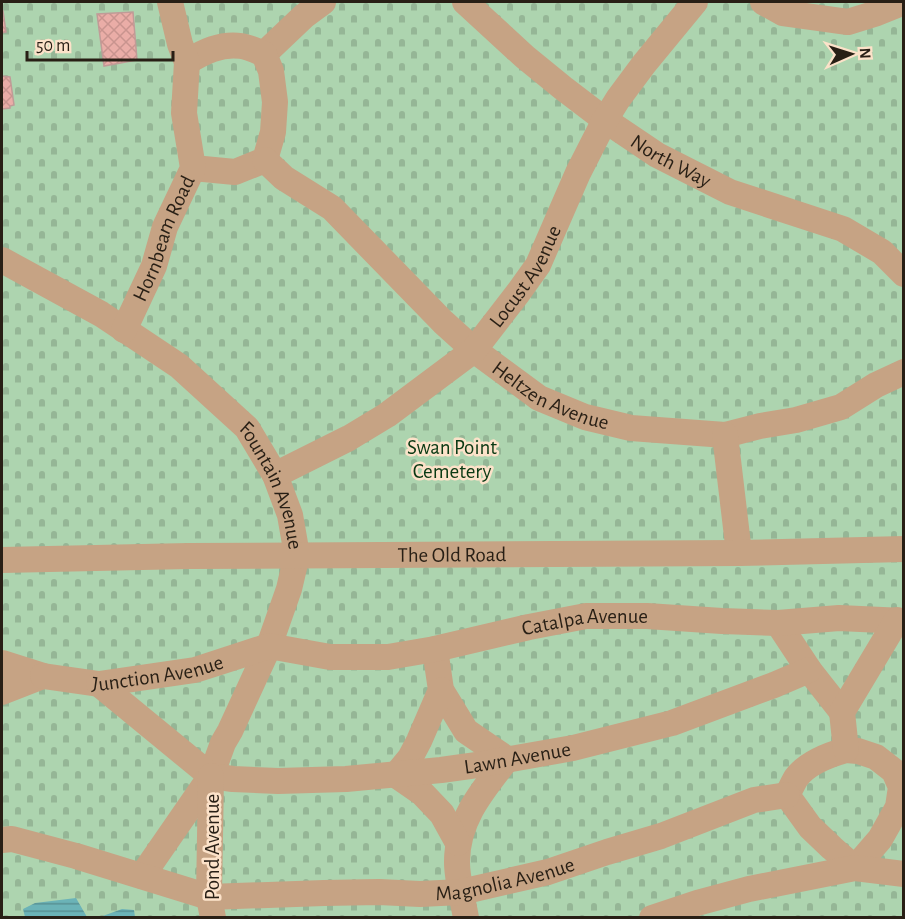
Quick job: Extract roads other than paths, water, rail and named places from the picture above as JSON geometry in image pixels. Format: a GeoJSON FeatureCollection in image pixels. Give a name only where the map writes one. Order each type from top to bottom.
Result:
{"type":"FeatureCollection","features":[{"type":"Feature","properties":{"kind":"lane","name":"Hornbeam Road"},"geometry":{"type":"LineString","coordinates":[[124,330],[154,266],[165,227],[193,168],[184,113],[187,62],[180,44],[170,2]]}},
{"type":"Feature","properties":{"kind":"lane"},"geometry":{"type":"LineString","coordinates":[[264,54],[304,16],[323,2]]}},
{"type":"Feature","properties":{"kind":"lane","name":"North Way"},"geometry":{"type":"LineString","coordinates":[[465,2],[525,57],[605,120],[657,155],[730,192],[843,229],[882,252],[903,274]]}},
{"type":"Feature","properties":{"kind":"lane","name":"Locust Avenue"},"geometry":{"type":"LineString","coordinates":[[275,475],[349,438],[387,415],[474,350],[538,265],[578,173],[618,99],[695,2]]}},
{"type":"Feature","properties":{"kind":"lane"},"geometry":{"type":"LineString","coordinates":[[763,2],[783,13],[848,22],[903,2]]}},
{"type":"Feature","properties":{"kind":"lane"},"geometry":{"type":"LineString","coordinates":[[187,62],[217,47],[241,46],[264,54],[271,71],[275,102],[273,132],[265,160],[234,172],[193,168]]}},
{"type":"Feature","properties":{"kind":"lane","name":"Heltzen Avenue"},"geometry":{"type":"LineString","coordinates":[[265,160],[284,178],[332,208],[443,322],[474,350],[539,398],[585,417],[631,428],[726,435],[841,408],[876,385],[903,372]]}},
{"type":"Feature","properties":{"kind":"lane","name":"Fountain Avenue"},"geometry":{"type":"LineString","coordinates":[[2,260],[100,314],[179,366],[247,428],[275,475],[290,515],[297,555],[289,589],[269,646],[223,743],[212,777],[142,876]]}},
{"type":"Feature","properties":{"kind":"lane"},"geometry":{"type":"LineString","coordinates":[[726,435],[740,553]]}},
{"type":"Feature","properties":{"kind":"lane","name":"The Old Road"},"geometry":{"type":"LineString","coordinates":[[2,560],[189,556],[740,553],[903,549]]}},
{"type":"Feature","properties":{"kind":"lane","name":"Catalpa Avenue"},"geometry":{"type":"LineString","coordinates":[[269,646],[330,657],[388,657],[586,616],[647,616],[778,623],[839,618],[900,620]]}},
{"type":"Feature","properties":{"kind":"lane"},"geometry":{"type":"LineString","coordinates":[[842,712],[900,620]]}},
{"type":"Feature","properties":{"kind":"lane"},"geometry":{"type":"LineString","coordinates":[[778,623],[809,670],[842,712],[846,750]]}},
{"type":"Feature","properties":{"kind":"lane","name":"Junction Avenue"},"geometry":{"type":"LineString","coordinates":[[2,663],[44,676],[99,684],[195,670],[269,646]]}},
{"type":"Feature","properties":{"kind":"lane"},"geometry":{"type":"LineString","coordinates":[[435,649],[441,690],[466,731],[507,759],[467,814],[458,843],[457,864],[466,918]]}},
{"type":"Feature","properties":{"kind":"lane","name":"Lawn Avenue"},"geometry":{"type":"LineString","coordinates":[[212,777],[278,782],[396,775],[477,765],[573,748],[672,723],[809,670]]}},
{"type":"Feature","properties":{"kind":"lane","name":"Junction Avenue"},"geometry":{"type":"LineString","coordinates":[[2,692],[44,676]]}},
{"type":"Feature","properties":{"kind":"lane"},"geometry":{"type":"LineString","coordinates":[[99,684],[212,777]]}},
{"type":"Feature","properties":{"kind":"lane"},"geometry":{"type":"LineString","coordinates":[[441,690],[415,750],[396,775],[422,793],[442,814],[458,843]]}},
{"type":"Feature","properties":{"kind":"lane"},"geometry":{"type":"LineString","coordinates":[[846,750],[876,757],[894,771],[901,787],[898,807],[880,839],[855,868],[810,827],[788,795],[796,777],[830,754],[846,750]]}},
{"type":"Feature","properties":{"kind":"lane","name":"Pond Avenue"},"geometry":{"type":"LineString","coordinates":[[211,907],[212,777]]}},
{"type":"Feature","properties":{"kind":"lane","name":"Magnolia Avenue"},"geometry":{"type":"LineString","coordinates":[[2,840],[12,839],[142,876],[211,907],[324,892],[420,894],[461,892],[548,872],[661,836],[754,800],[788,795]]}},
{"type":"Feature","properties":{"kind":"lane"},"geometry":{"type":"LineString","coordinates":[[652,918],[749,889],[855,868],[903,874]]}},
{"type":"Feature","properties":{"kind":"water"},"geometry":{"type":"Polygon","coordinates":[[[76,898],[87,917],[25,917],[23,909],[35,903],[76,898]]]}},
{"type":"Feature","properties":{"kind":"water"},"geometry":{"type":"Polygon","coordinates":[[[122,909],[134,910],[135,917],[100,917],[122,909]]]}},
{"type":"Feature","properties":{"kind":"park label","name":"Swan Point Cemetery"},"geometry":{"type":"Point","coordinates":[452,459]}}]}
